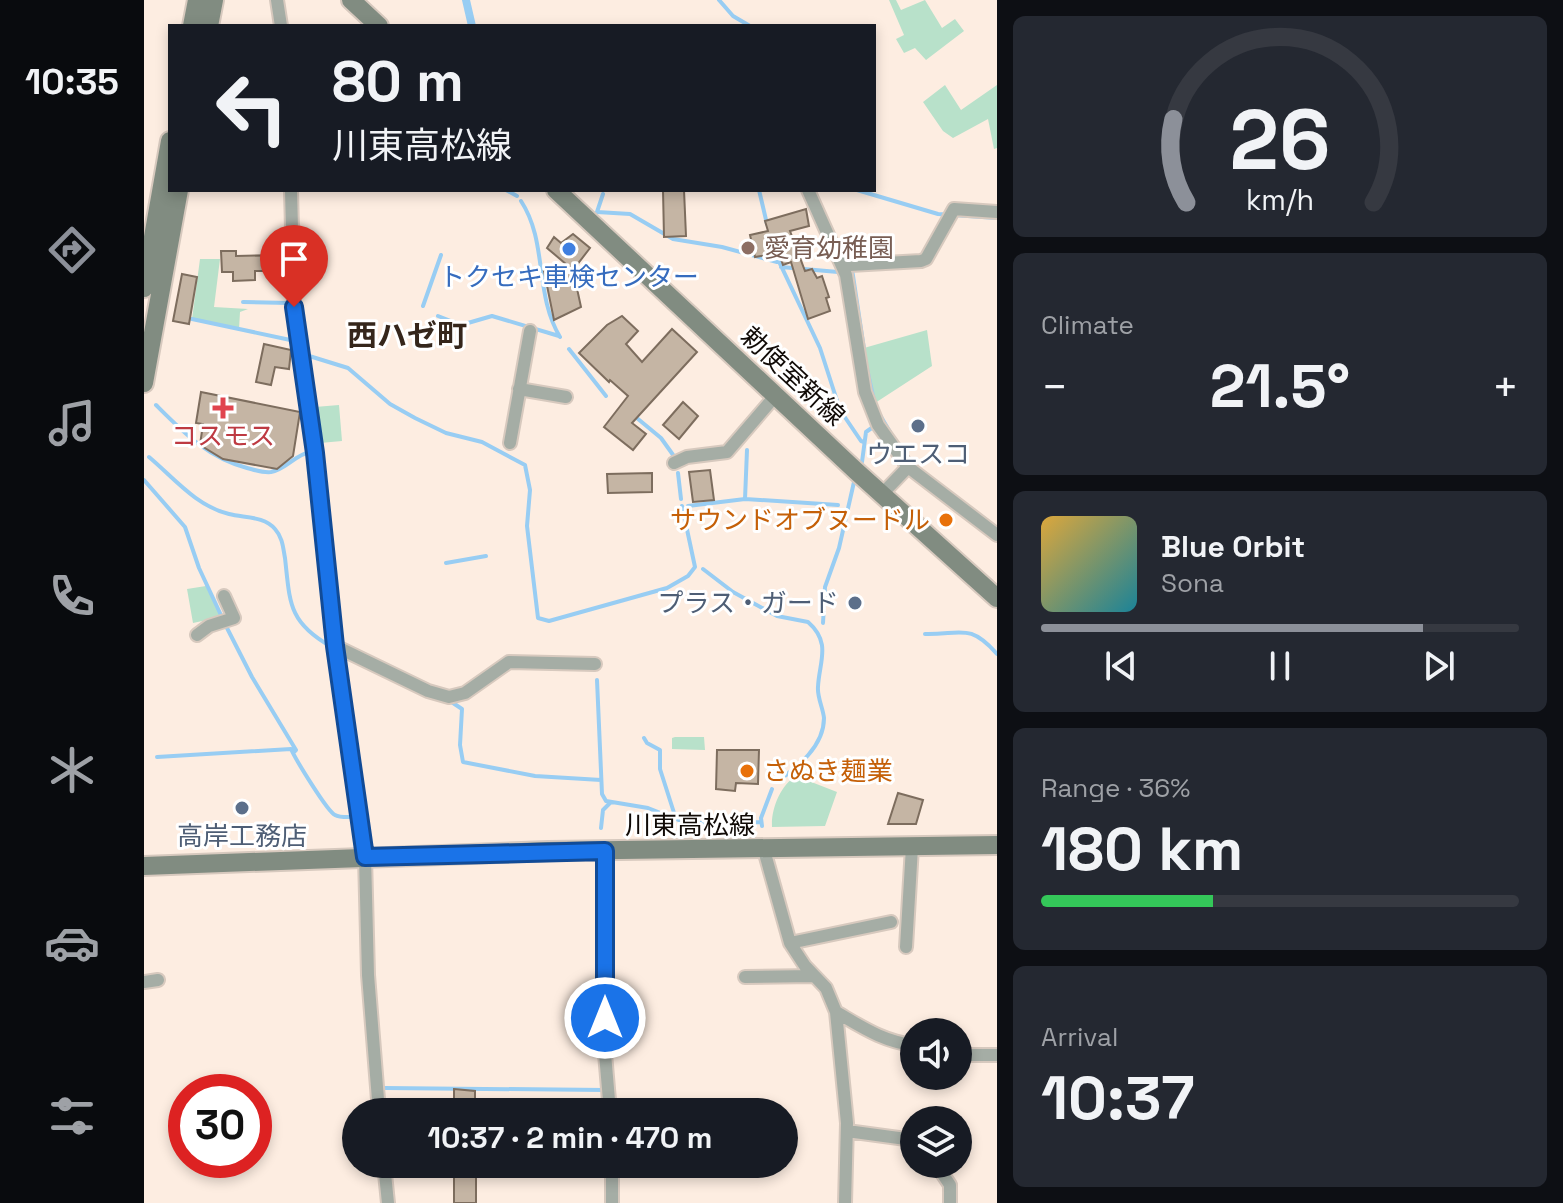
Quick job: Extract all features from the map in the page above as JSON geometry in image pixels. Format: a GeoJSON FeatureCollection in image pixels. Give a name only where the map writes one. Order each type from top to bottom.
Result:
{"type":"FeatureCollection","features":[{"type":"Feature","properties":{"kind":"main road"},"geometry":{"type":"LineString","coordinates":[[192,24],[197,0]]}},
{"type":"Feature","properties":{"kind":"main road"},"geometry":{"type":"LineString","coordinates":[[209,24],[214,0]]}},
{"type":"Feature","properties":{"kind":"main road"},"geometry":{"type":"LineString","coordinates":[[351,0],[377,24]]}},
{"type":"Feature","properties":{"kind":"main road"},"geometry":{"type":"LineString","coordinates":[[144,288],[168,152]]}},
{"type":"Feature","properties":{"kind":"main road"},"geometry":{"type":"LineString","coordinates":[[144,383],[179,192]]}},
{"type":"Feature","properties":{"kind":"main road","name":"勅使室新線"},"geometry":{"type":"LineString","coordinates":[[558,192],[857,472],[997,598]]}},
{"type":"Feature","properties":{"kind":"main road","name":"川東高松線"},"geometry":{"type":"LineString","coordinates":[[144,866],[605,851],[997,845]]}},
{"type":"Feature","properties":{"kind":"street"},"geometry":{"type":"LineString","coordinates":[[277,0],[281,24]]}},
{"type":"Feature","properties":{"kind":"street"},"geometry":{"type":"LineString","coordinates":[[291,192],[294,307],[315,453],[335,646],[365,857],[368,975],[378,1098]]}},
{"type":"Feature","properties":{"kind":"street"},"geometry":{"type":"LineString","coordinates":[[809,192],[843,268],[867,399],[878,425],[908,467],[997,535]]}},
{"type":"Feature","properties":{"kind":"street"},"geometry":{"type":"LineString","coordinates":[[843,268],[926,259],[951,214],[997,212]]}},
{"type":"Feature","properties":{"kind":"street"},"geometry":{"type":"LineString","coordinates":[[510,443],[530,331]]}},
{"type":"Feature","properties":{"kind":"street"},"geometry":{"type":"LineString","coordinates":[[552,395],[554,381]]}},
{"type":"Feature","properties":{"kind":"street"},"geometry":{"type":"LineString","coordinates":[[519,389],[566,397]]}},
{"type":"Feature","properties":{"kind":"street"},"geometry":{"type":"LineString","coordinates":[[674,463],[687,457],[727,452],[776,395]]}},
{"type":"Feature","properties":{"kind":"street"},"geometry":{"type":"LineString","coordinates":[[514,419],[528,421]]}},
{"type":"Feature","properties":{"kind":"street"},"geometry":{"type":"LineString","coordinates":[[882,494],[908,467]]}},
{"type":"Feature","properties":{"kind":"street"},"geometry":{"type":"LineString","coordinates":[[197,635],[209,626],[234,618],[224,596]]}},
{"type":"Feature","properties":{"kind":"street"},"geometry":{"type":"LineString","coordinates":[[335,646],[428,691],[449,697],[465,693],[509,662],[595,664]]}},
{"type":"Feature","properties":{"kind":"street"},"geometry":{"type":"LineString","coordinates":[[906,947],[912,847]]}},
{"type":"Feature","properties":{"kind":"street"},"geometry":{"type":"LineString","coordinates":[[764,850],[790,943],[826,988],[836,1012],[847,1131],[845,1203]]}},
{"type":"Feature","properties":{"kind":"street"},"geometry":{"type":"LineString","coordinates":[[605,851],[604,1042],[609,1098]]}},
{"type":"Feature","properties":{"kind":"street"},"geometry":{"type":"LineString","coordinates":[[790,943],[891,922]]}},
{"type":"Feature","properties":{"kind":"street"},"geometry":{"type":"LineString","coordinates":[[745,977],[814,976]]}},
{"type":"Feature","properties":{"kind":"street"},"geometry":{"type":"LineString","coordinates":[[836,1012],[877,1036],[900,1044]]}},
{"type":"Feature","properties":{"kind":"street"},"geometry":{"type":"LineString","coordinates":[[972,1055],[997,1055]]}},
{"type":"Feature","properties":{"kind":"street"},"geometry":{"type":"LineString","coordinates":[[847,1131],[900,1138]]}},
{"type":"Feature","properties":{"kind":"street"},"geometry":{"type":"LineString","coordinates":[[385,1178],[388,1203]]}},
{"type":"Feature","properties":{"kind":"street"},"geometry":{"type":"LineString","coordinates":[[612,1178],[612,1203]]}},
{"type":"Feature","properties":{"kind":"street"},"geometry":{"type":"LineString","coordinates":[[945,1178],[950,1185],[950,1203]]}},
{"type":"Feature","properties":{"kind":"green space"},"geometry":{"type":"Polygon","coordinates":[[[889,0],[896,0],[901,10],[925,0],[942,28],[955,19],[964,31],[926,60],[915,48],[904,53],[896,39],[904,35],[889,0]]]}},
{"type":"Feature","properties":{"kind":"green space"},"geometry":{"type":"Polygon","coordinates":[[[945,85],[961,110],[997,85],[997,148],[994,149],[988,119],[953,138],[943,131],[923,102],[945,85]]]}},
{"type":"Feature","properties":{"kind":"green space"},"geometry":{"type":"Polygon","coordinates":[[[200,259],[220,259],[214,307],[248,309],[240,312],[239,329],[192,319],[200,259]]]}},
{"type":"Feature","properties":{"kind":"green space"},"geometry":{"type":"Polygon","coordinates":[[[927,330],[932,366],[875,403],[864,348],[927,330]]]}},
{"type":"Feature","properties":{"kind":"green space"},"geometry":{"type":"Polygon","coordinates":[[[339,405],[342,441],[320,443],[315,407],[339,405]]]}},
{"type":"Feature","properties":{"kind":"green space"},"geometry":{"type":"Polygon","coordinates":[[[206,586],[221,617],[193,623],[187,589],[206,586]]]}},
{"type":"Feature","properties":{"kind":"green space"},"geometry":{"type":"Polygon","coordinates":[[[704,737],[705,750],[672,749],[672,738],[704,737]]]}},
{"type":"Feature","properties":{"kind":"green space"},"geometry":{"type":"Polygon","coordinates":[[[796,776],[837,792],[825,826],[772,827],[778,798],[796,776]]]}},
{"type":"Feature","properties":{"kind":"building"},"geometry":{"type":"Polygon","coordinates":[[[663,192],[684,192],[686,236],[664,237],[663,192]]]}},
{"type":"Feature","properties":{"kind":"building"},"geometry":{"type":"Polygon","coordinates":[[[806,209],[809,226],[790,231],[805,271],[812,269],[817,278],[822,276],[830,311],[808,319],[791,262],[783,265],[779,253],[755,257],[750,235],[768,231],[765,221],[806,209]]]}},
{"type":"Feature","properties":{"kind":"building"},"geometry":{"type":"Polygon","coordinates":[[[573,234],[590,248],[573,270],[547,248],[554,237],[561,243],[573,234]]]}},
{"type":"Feature","properties":{"kind":"building"},"geometry":{"type":"Polygon","coordinates":[[[221,251],[236,251],[236,256],[284,255],[284,271],[255,271],[255,280],[233,281],[233,272],[222,272],[221,251]]]}},
{"type":"Feature","properties":{"kind":"building"},"geometry":{"type":"Polygon","coordinates":[[[573,270],[581,307],[554,320],[544,271],[573,270]]]}},
{"type":"Feature","properties":{"kind":"building"},"geometry":{"type":"Polygon","coordinates":[[[182,274],[197,277],[189,324],[173,321],[182,274]]]}},
{"type":"Feature","properties":{"kind":"building"},"geometry":{"type":"Polygon","coordinates":[[[622,316],[638,331],[626,344],[642,362],[672,329],[697,352],[632,423],[646,434],[633,450],[604,427],[628,396],[579,353],[607,325],[622,316]]]}},
{"type":"Feature","properties":{"kind":"building"},"geometry":{"type":"Polygon","coordinates":[[[264,344],[291,350],[289,369],[275,367],[271,385],[256,382],[264,344]]]}},
{"type":"Feature","properties":{"kind":"building"},"geometry":{"type":"Polygon","coordinates":[[[201,392],[300,412],[293,456],[277,469],[223,459],[200,445],[203,424],[196,423],[201,392]]]}},
{"type":"Feature","properties":{"kind":"building"},"geometry":{"type":"Polygon","coordinates":[[[683,402],[698,416],[679,439],[663,425],[683,402]]]}},
{"type":"Feature","properties":{"kind":"building"},"geometry":{"type":"Polygon","coordinates":[[[710,470],[714,500],[693,502],[689,472],[710,470]]]}},
{"type":"Feature","properties":{"kind":"building"},"geometry":{"type":"Polygon","coordinates":[[[652,473],[652,492],[608,493],[607,474],[652,473]]]}},
{"type":"Feature","properties":{"kind":"building"},"geometry":{"type":"Polygon","coordinates":[[[717,750],[759,750],[758,784],[736,783],[735,791],[716,789],[717,750]]]}},
{"type":"Feature","properties":{"kind":"building"},"geometry":{"type":"Polygon","coordinates":[[[898,793],[923,800],[916,824],[888,824],[898,793]]]}},
{"type":"Feature","properties":{"kind":"building"},"geometry":{"type":"Polygon","coordinates":[[[454,1089],[475,1091],[475,1098],[454,1098],[454,1089]]]}},
{"type":"Feature","properties":{"kind":"building"},"geometry":{"type":"Polygon","coordinates":[[[454,1178],[476,1178],[476,1203],[454,1203],[454,1178]]]}},
{"type":"Feature","properties":{"kind":"waterway"},"geometry":{"type":"LineString","coordinates":[[464,0],[470,24]]}},
{"type":"Feature","properties":{"kind":"waterway"},"geometry":{"type":"LineString","coordinates":[[468,0],[474,24]]}},
{"type":"Feature","properties":{"kind":"waterway"},"geometry":{"type":"LineString","coordinates":[[719,0],[733,16],[747,24]]}},
{"type":"Feature","properties":{"kind":"waterway"},"geometry":{"type":"LineString","coordinates":[[510,192],[517,196]]}},
{"type":"Feature","properties":{"kind":"waterway"},"geometry":{"type":"LineString","coordinates":[[759,192],[767,224]]}},
{"type":"Feature","properties":{"kind":"waterway"},"geometry":{"type":"LineString","coordinates":[[864,192],[938,214],[997,218]]}},
{"type":"Feature","properties":{"kind":"waterway"},"geometry":{"type":"LineString","coordinates":[[603,194],[597,212],[630,214],[673,239],[722,247],[777,262]]}},
{"type":"Feature","properties":{"kind":"waterway"},"geometry":{"type":"LineString","coordinates":[[521,201],[535,234],[547,303],[560,337]]}},
{"type":"Feature","properties":{"kind":"waterway"},"geometry":{"type":"LineString","coordinates":[[774,251],[820,348],[840,410],[864,442]]}},
{"type":"Feature","properties":{"kind":"waterway"},"geometry":{"type":"LineString","coordinates":[[423,306],[441,255]]}},
{"type":"Feature","properties":{"kind":"waterway"},"geometry":{"type":"LineString","coordinates":[[781,267],[838,272]]}},
{"type":"Feature","properties":{"kind":"waterway"},"geometry":{"type":"LineString","coordinates":[[852,269],[864,349]]}},
{"type":"Feature","properties":{"kind":"waterway"},"geometry":{"type":"LineString","coordinates":[[243,302],[289,303]]}},
{"type":"Feature","properties":{"kind":"waterway"},"geometry":{"type":"LineString","coordinates":[[438,316],[461,325],[492,316],[559,336]]}},
{"type":"Feature","properties":{"kind":"waterway"},"geometry":{"type":"LineString","coordinates":[[192,319],[295,341]]}},
{"type":"Feature","properties":{"kind":"waterway"},"geometry":{"type":"LineString","coordinates":[[569,349],[606,396]]}},
{"type":"Feature","properties":{"kind":"waterway"},"geometry":{"type":"LineString","coordinates":[[306,355],[348,368],[390,404],[415,418],[446,433],[482,442],[525,465],[530,490],[527,526],[538,618],[549,621],[667,588],[688,576],[695,567],[682,506]]}},
{"type":"Feature","properties":{"kind":"waterway"},"geometry":{"type":"LineString","coordinates":[[867,369],[874,400]]}},
{"type":"Feature","properties":{"kind":"waterway"},"geometry":{"type":"LineString","coordinates":[[156,405],[208,451],[233,464],[271,472],[310,452]]}},
{"type":"Feature","properties":{"kind":"waterway"},"geometry":{"type":"LineString","coordinates":[[632,414],[661,438],[676,459]]}},
{"type":"Feature","properties":{"kind":"waterway"},"geometry":{"type":"LineString","coordinates":[[880,415],[890,432]]}},
{"type":"Feature","properties":{"kind":"waterway"},"geometry":{"type":"LineString","coordinates":[[862,462],[866,432],[873,427]]}},
{"type":"Feature","properties":{"kind":"waterway"},"geometry":{"type":"LineString","coordinates":[[745,499],[747,450]]}},
{"type":"Feature","properties":{"kind":"waterway"},"geometry":{"type":"LineString","coordinates":[[149,457],[206,505],[229,514],[260,520],[275,529],[282,543],[294,610],[306,628],[330,646]]}},
{"type":"Feature","properties":{"kind":"waterway"},"geometry":{"type":"LineString","coordinates":[[678,473],[681,499]]}},
{"type":"Feature","properties":{"kind":"waterway"},"geometry":{"type":"LineString","coordinates":[[144,480],[185,527],[199,568],[227,628],[296,750],[293,753]]}},
{"type":"Feature","properties":{"kind":"waterway"},"geometry":{"type":"LineString","coordinates":[[823,623],[825,587],[839,548],[854,482]]}},
{"type":"Feature","properties":{"kind":"waterway"},"geometry":{"type":"LineString","coordinates":[[688,506],[745,499],[838,505]]}},
{"type":"Feature","properties":{"kind":"waterway"},"geometry":{"type":"LineString","coordinates":[[446,563],[486,556]]}},
{"type":"Feature","properties":{"kind":"waterway"},"geometry":{"type":"LineString","coordinates":[[703,569],[733,592],[777,616],[808,622],[820,638],[822,653],[818,691],[823,728],[808,755],[777,782]]}},
{"type":"Feature","properties":{"kind":"waterway"},"geometry":{"type":"LineString","coordinates":[[925,634],[964,632],[979,638],[997,654]]}},
{"type":"Feature","properties":{"kind":"waterway"},"geometry":{"type":"LineString","coordinates":[[597,680],[602,794],[606,801],[648,808],[686,823],[761,822]]}},
{"type":"Feature","properties":{"kind":"waterway"},"geometry":{"type":"LineString","coordinates":[[450,701],[462,709],[460,745],[463,762],[535,776],[601,780]]}},
{"type":"Feature","properties":{"kind":"waterway"},"geometry":{"type":"LineString","coordinates":[[644,738],[660,750],[660,769],[676,819]]}},
{"type":"Feature","properties":{"kind":"waterway"},"geometry":{"type":"LineString","coordinates":[[157,757],[291,749],[331,811],[339,817],[355,817]]}},
{"type":"Feature","properties":{"kind":"waterway"},"geometry":{"type":"LineString","coordinates":[[762,826],[761,818],[772,789]]}},
{"type":"Feature","properties":{"kind":"waterway"},"geometry":{"type":"LineString","coordinates":[[601,828],[603,810],[610,803]]}},
{"type":"Feature","properties":{"kind":"waterway"},"geometry":{"type":"LineString","coordinates":[[384,1088],[605,1090]]}},
{"type":"Feature","properties":{"kind":"place","name":"愛育幼稚園"},"geometry":{"type":"Point","coordinates":[748,248]}},
{"type":"Feature","properties":{"kind":"place","name":"トクセキ車検センター"},"geometry":{"type":"Point","coordinates":[569,249]}},
{"type":"Feature","properties":{"kind":"place","name":"コスモス"},"geometry":{"type":"Point","coordinates":[223,408]}},
{"type":"Feature","properties":{"kind":"place","name":"ウエスコ"},"geometry":{"type":"Point","coordinates":[918,426]}},
{"type":"Feature","properties":{"kind":"place","name":"サウンドオブヌードル"},"geometry":{"type":"Point","coordinates":[946,520]}},
{"type":"Feature","properties":{"kind":"place","name":"プラス・ガード"},"geometry":{"type":"Point","coordinates":[855,603]}},
{"type":"Feature","properties":{"kind":"place","name":"さぬき麺業"},"geometry":{"type":"Point","coordinates":[747,771]}},
{"type":"Feature","properties":{"kind":"place","name":"高岸工務店"},"geometry":{"type":"Point","coordinates":[242,808]}},
{"type":"Feature","properties":{"kind":"district","name":"西ハゼ町"},"geometry":{"type":"Point","coordinates":[407,335]}},
{"type":"Feature","properties":{"kind":"route"},"geometry":{"type":"LineString","coordinates":[[294,307],[315,453],[335,646],[365,857],[605,851],[605,1018]]}}]}
